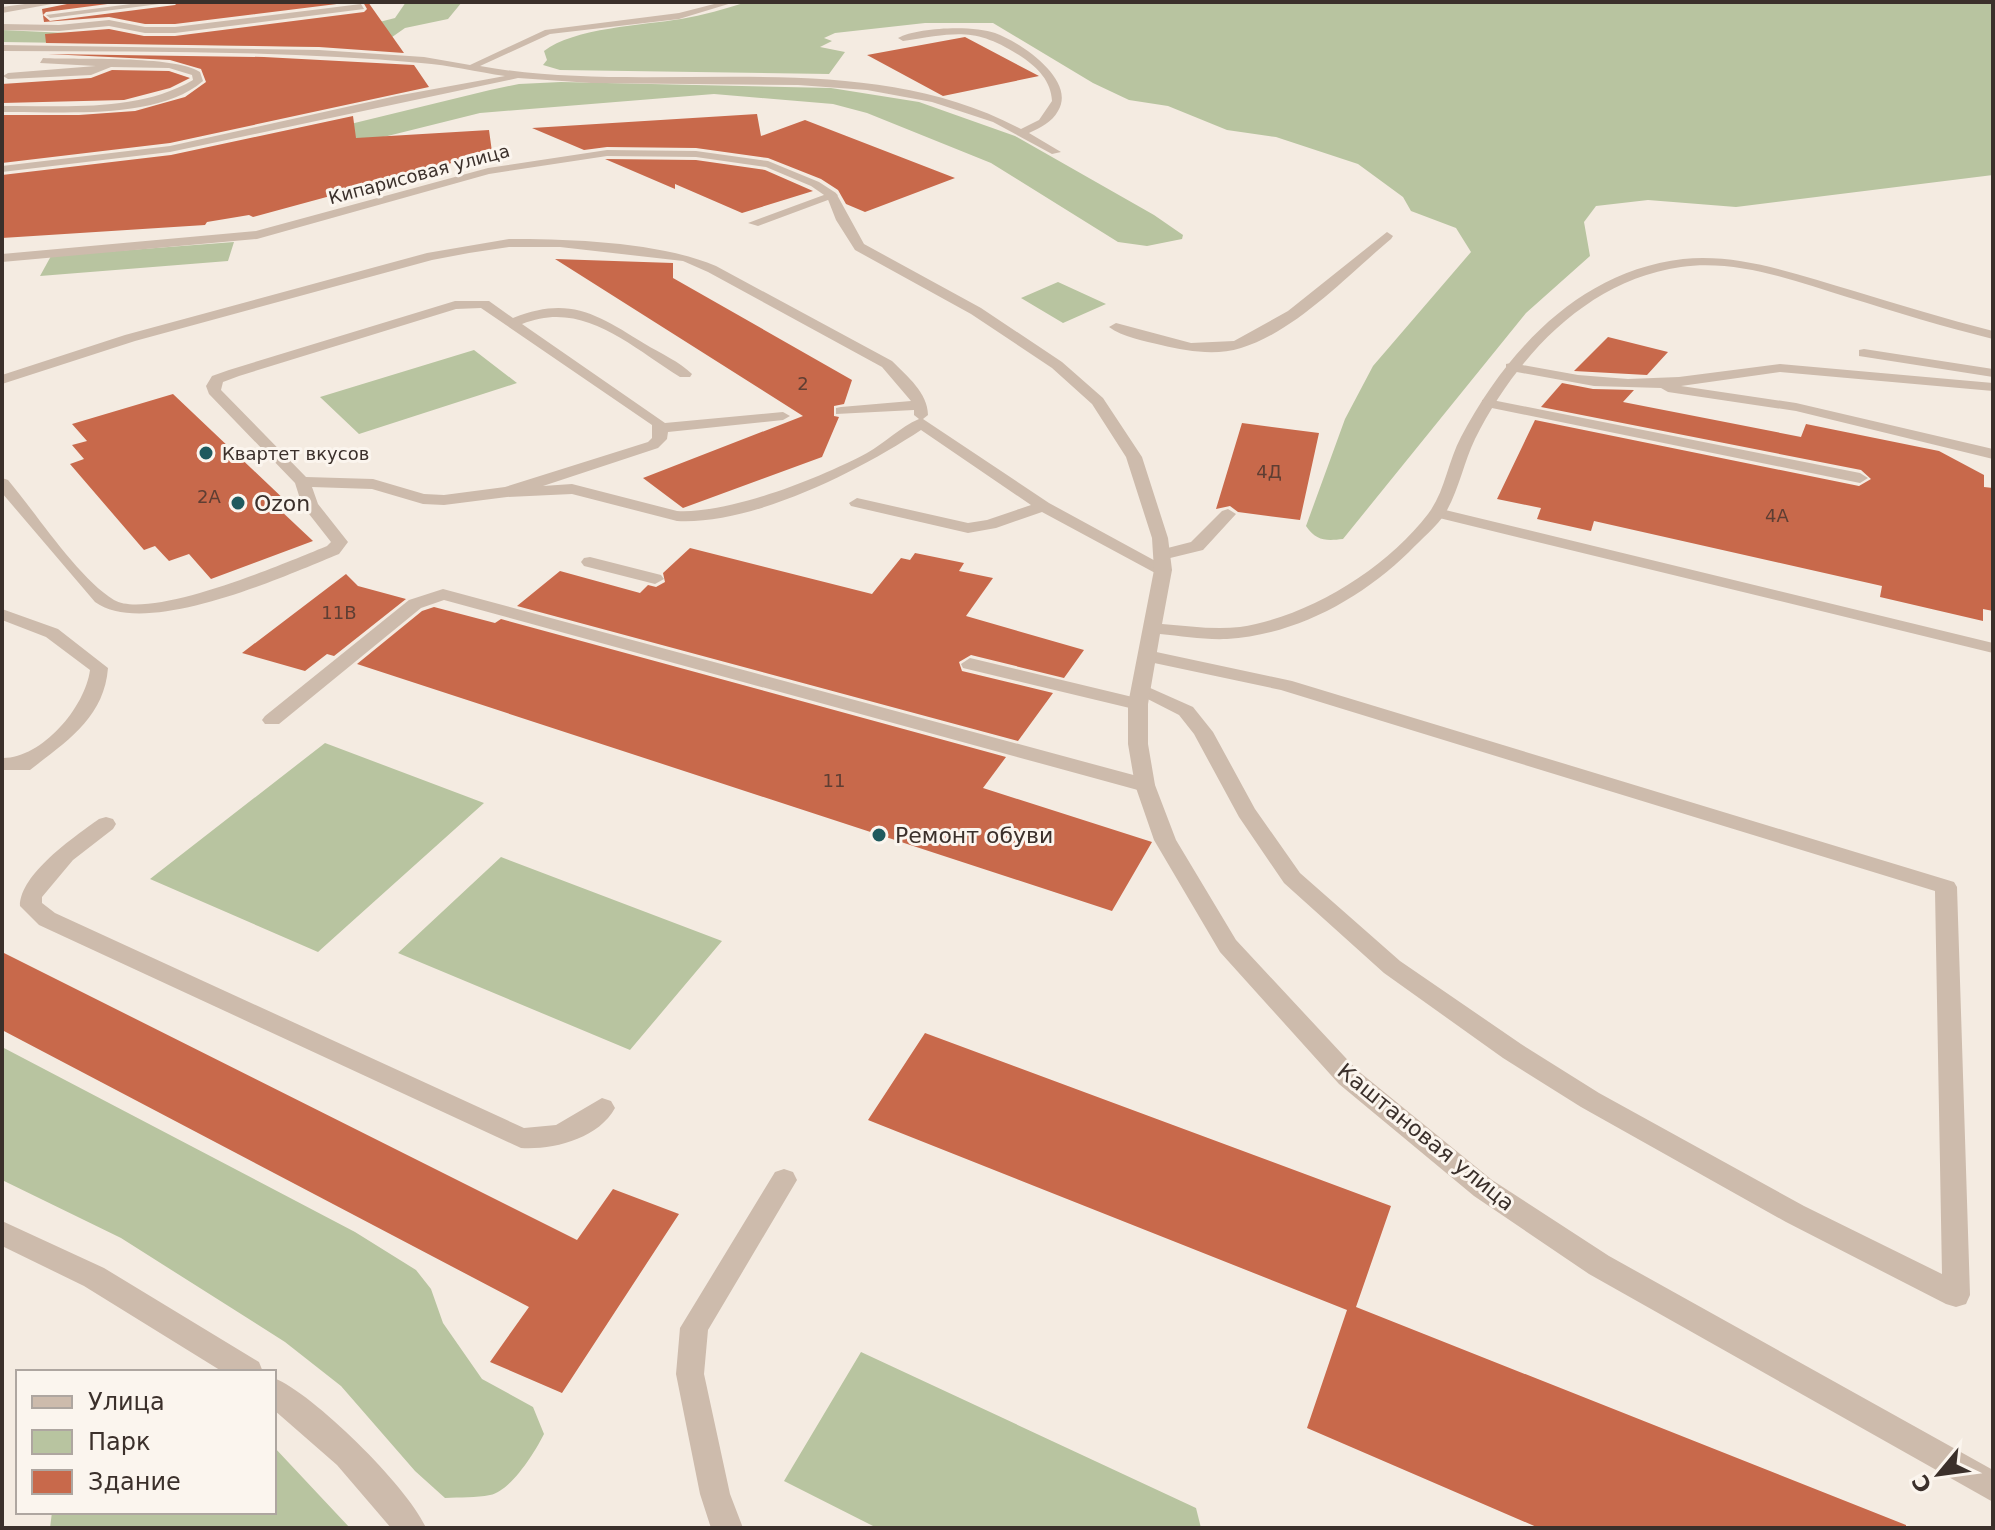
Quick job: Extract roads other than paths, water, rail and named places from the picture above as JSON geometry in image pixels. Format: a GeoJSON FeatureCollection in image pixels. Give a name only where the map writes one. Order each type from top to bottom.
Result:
{"type":"FeatureCollection","features":[{"type":"Feature","properties":{"kind":"street"},"geometry":{"type":"LineString","coordinates":[[2,10],[59,2]]}},
{"type":"Feature","properties":{"kind":"street"},"geometry":{"type":"LineString","coordinates":[[2,18],[171,2]]}},
{"type":"Feature","properties":{"kind":"street"},"geometry":{"type":"LineString","coordinates":[[471,66],[494,59],[525,38],[546,32],[674,17],[731,2]]}},
{"type":"Feature","properties":{"kind":"street"},"geometry":{"type":"LineString","coordinates":[[109,23],[145,30],[175,30],[361,7]]}},
{"type":"Feature","properties":{"kind":"street"},"geometry":{"type":"LineString","coordinates":[[2,27],[59,28],[155,18]]}},
{"type":"Feature","properties":{"kind":"street"},"geometry":{"type":"LineString","coordinates":[[903,38],[950,32],[992,35],[1038,64],[1050,74],[1057,92],[1056,106],[1041,125],[1025,131]]}},
{"type":"Feature","properties":{"kind":"street"},"geometry":{"type":"LineString","coordinates":[[2,48],[303,52],[471,66],[525,76],[825,84],[937,102],[1025,131],[1056,152]]}},
{"type":"Feature","properties":{"kind":"street"},"geometry":{"type":"LineString","coordinates":[[2,59],[175,66],[193,70],[198,81],[167,97],[143,101],[2,109]]}},
{"type":"Feature","properties":{"kind":"street"},"geometry":{"type":"LineString","coordinates":[[8,76],[91,72],[110,64]]}},
{"type":"Feature","properties":{"kind":"street"},"geometry":{"type":"LineString","coordinates":[[2,169],[170,149],[396,99],[525,76]]}},
{"type":"Feature","properties":{"kind":"street","name":"Кипарисовая улица"},"geometry":{"type":"LineString","coordinates":[[2,258],[257,235],[488,171],[607,153],[696,154],[768,164],[815,184],[832,195]]}},
{"type":"Feature","properties":{"kind":"street"},"geometry":{"type":"LineString","coordinates":[[754,223],[832,195]]}},
{"type":"Feature","properties":{"kind":"street","name":"Каштановая улица"},"geometry":{"type":"LineString","coordinates":[[832,195],[842,220],[859,247],[976,311],[1057,365],[1098,401],[1134,457],[1160,538],[1162,562],[1139,697],[1138,744],[1145,785],[1165,840],[1228,946],[1348,1077],[1483,1188],[1599,1265],[1993,1487]]}},
{"type":"Feature","properties":{"kind":"street"},"geometry":{"type":"LineString","coordinates":[[1116,327],[1184,346],[1221,348],[1240,344],[1277,324],[1387,236]]}},
{"type":"Feature","properties":{"kind":"street"},"geometry":{"type":"LineString","coordinates":[[2,380],[130,338],[431,256],[509,243],[560,243],[686,258],[712,269],[887,364],[909,386],[921,405],[921,423]]}},
{"type":"Feature","properties":{"kind":"street"},"geometry":{"type":"LineString","coordinates":[[1150,628],[1237,632],[1283,623],[1326,607],[1374,575],[1437,513],[1467,441],[1511,367],[1557,318],[1637,275],[1680,263],[1704,262],[1767,271],[1993,335]]}},
{"type":"Feature","properties":{"kind":"street"},"geometry":{"type":"LineString","coordinates":[[2,483],[93,589],[112,606],[146,610],[240,586],[333,550],[340,542],[310,505],[302,482],[214,391],[217,379],[455,305],[484,304],[661,428],[783,416]]}},
{"type":"Feature","properties":{"kind":"street"},"geometry":{"type":"LineString","coordinates":[[513,323],[553,308],[575,311],[591,317],[685,374]]}},
{"type":"Feature","properties":{"kind":"street"},"geometry":{"type":"LineString","coordinates":[[1864,353],[1993,373]]}},
{"type":"Feature","properties":{"kind":"street"},"geometry":{"type":"LineString","coordinates":[[1511,367],[1573,380],[1647,384],[1796,407],[1993,454]]}},
{"type":"Feature","properties":{"kind":"street"},"geometry":{"type":"LineString","coordinates":[[1647,384],[1780,368],[1993,387]]}},
{"type":"Feature","properties":{"kind":"street"},"geometry":{"type":"LineString","coordinates":[[1487,403],[1860,478]]}},
{"type":"Feature","properties":{"kind":"street"},"geometry":{"type":"LineString","coordinates":[[841,411],[921,405]]}},
{"type":"Feature","properties":{"kind":"street"},"geometry":{"type":"LineString","coordinates":[[302,482],[373,484],[423,499],[444,500],[507,492],[572,489],[677,516],[695,517],[764,502],[872,456],[921,423]]}},
{"type":"Feature","properties":{"kind":"street"},"geometry":{"type":"LineString","coordinates":[[921,423],[1043,506],[1162,562],[1200,544],[1228,514]]}},
{"type":"Feature","properties":{"kind":"street"},"geometry":{"type":"LineString","coordinates":[[507,492],[653,445],[659,439],[661,428]]}},
{"type":"Feature","properties":{"kind":"street"},"geometry":{"type":"LineString","coordinates":[[857,503],[968,528],[990,525],[1043,506]]}},
{"type":"Feature","properties":{"kind":"street"},"geometry":{"type":"LineString","coordinates":[[1437,513],[1993,648]]}},
{"type":"Feature","properties":{"kind":"street"},"geometry":{"type":"LineString","coordinates":[[590,562],[655,579]]}},
{"type":"Feature","properties":{"kind":"street"},"geometry":{"type":"LineString","coordinates":[[272,720],[415,604],[429,596],[443,594],[1145,785]]}},
{"type":"Feature","properties":{"kind":"street"},"geometry":{"type":"LineString","coordinates":[[2,614],[52,633],[99,668],[97,688],[89,706],[74,726],[23,765],[2,764]]}},
{"type":"Feature","properties":{"kind":"street"},"geometry":{"type":"LineString","coordinates":[[970,664],[1139,697],[1186,711],[1203,732],[1246,812],[1292,878],[1392,967],[1512,1051],[1590,1100],[1795,1214],[1956,1295],[1946,887],[1285,685],[1147,656]]}},
{"type":"Feature","properties":{"kind":"street"},"geometry":{"type":"LineString","coordinates":[[106,824],[65,855],[31,895],[31,906],[47,919],[521,1138],[545,1140],[570,1133],[602,1108]]}},
{"type":"Feature","properties":{"kind":"street"},"geometry":{"type":"LineString","coordinates":[[727,1528],[715,1494],[690,1374],[694,1328],[784,1180]]}},
{"type":"Feature","properties":{"kind":"street"},"geometry":{"type":"LineString","coordinates":[[2,1233],[94,1277],[246,1370]]}},
{"type":"Feature","properties":{"kind":"street"},"geometry":{"type":"LineString","coordinates":[[276,1394],[318,1427],[388,1497],[410,1528]]}},
{"type":"Feature","properties":{"kind":"place","name":"Квартет вкусов"},"geometry":{"type":"Point","coordinates":[206,453]}},
{"type":"Feature","properties":{"kind":"place","name":"Ozon"},"geometry":{"type":"Point","coordinates":[238,503]}},
{"type":"Feature","properties":{"kind":"place","name":"Ремонт обуви"},"geometry":{"type":"Point","coordinates":[879,835]}}]}
